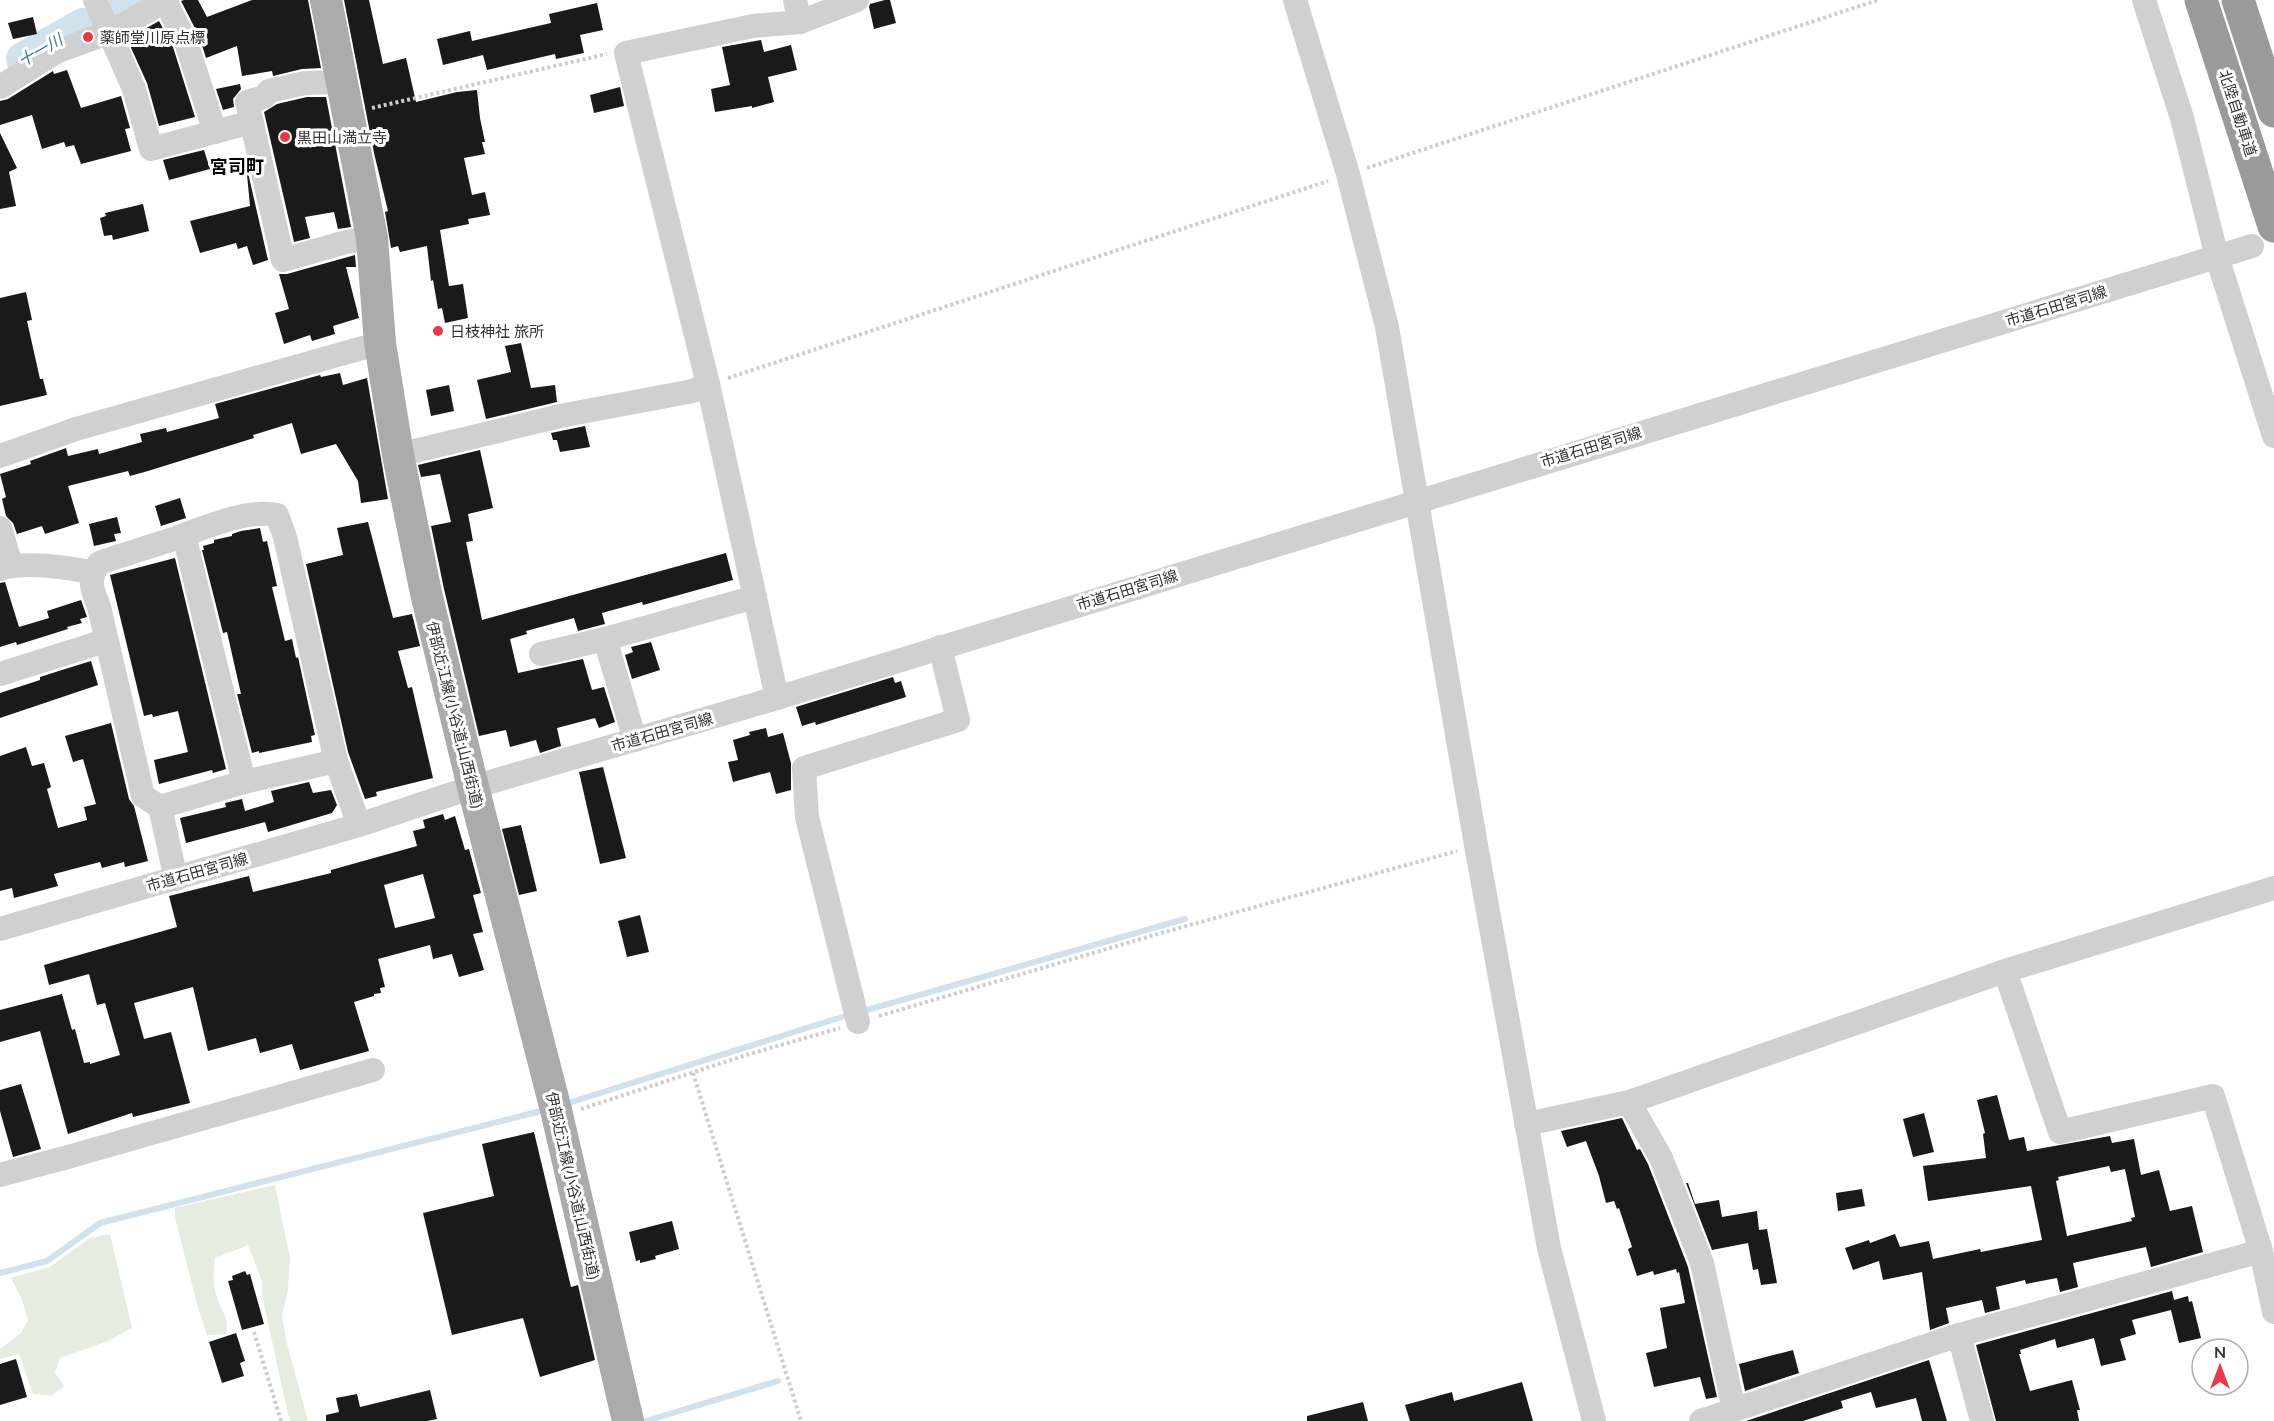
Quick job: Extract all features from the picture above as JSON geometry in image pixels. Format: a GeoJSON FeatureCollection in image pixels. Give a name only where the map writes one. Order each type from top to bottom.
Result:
{"type":"FeatureCollection","features":[{"type":"Feature","properties":{"kind":"highway","name":"北陸自動車道"},"geometry":{"type":"LineString","coordinates":[[2201,0],[2263,236]]}},
{"type":"Feature","properties":{"kind":"highway"},"geometry":{"type":"LineString","coordinates":[[2238,0],[2274,111]]}},
{"type":"Feature","properties":{"kind":"main road","name":"伊部近江線(小谷道;山西街道)"},"geometry":{"type":"LineString","coordinates":[[326,0],[372,238],[380,343],[398,455],[426,593],[557,1117],[628,1421]]}},
{"type":"Feature","properties":{"kind":"street"},"geometry":{"type":"LineString","coordinates":[[777,698],[708,384],[626,53],[753,26],[798,11],[856,0]]}},
{"type":"Feature","properties":{"kind":"street"},"geometry":{"type":"LineString","coordinates":[[1296,0],[1348,174],[1388,327],[1476,845],[1548,1248],[1594,1421]]}},
{"type":"Feature","properties":{"kind":"street"},"geometry":{"type":"LineString","coordinates":[[2144,0],[2182,118],[2217,257],[2274,436]]}},
{"type":"Feature","properties":{"kind":"street"},"geometry":{"type":"LineString","coordinates":[[0,87],[56,52],[103,18],[166,1],[186,42],[215,132]]}},
{"type":"Feature","properties":{"kind":"street"},"geometry":{"type":"LineString","coordinates":[[103,18],[134,89],[151,149],[252,122]]}},
{"type":"Feature","properties":{"kind":"street"},"geometry":{"type":"LineString","coordinates":[[341,82],[305,83],[269,91],[264,97],[247,102],[283,260],[372,238]]}},
{"type":"Feature","properties":{"kind":"street","name":"市道石田宮司線"},"geometry":{"type":"LineString","coordinates":[[0,928],[359,825],[473,787],[777,698],[2217,257],[2263,236]]}},
{"type":"Feature","properties":{"kind":"street"},"geometry":{"type":"LineString","coordinates":[[0,456],[76,429],[380,343]]}},
{"type":"Feature","properties":{"kind":"street"},"geometry":{"type":"LineString","coordinates":[[398,455],[560,416],[693,391],[708,384]]}},
{"type":"Feature","properties":{"kind":"street"},"geometry":{"type":"LineString","coordinates":[[176,879],[160,807],[143,796],[105,641],[99,607],[91,583],[93,573],[99,563],[209,525],[267,513],[278,515],[336,761],[359,825]]}},
{"type":"Feature","properties":{"kind":"street"},"geometry":{"type":"LineString","coordinates":[[0,528],[6,567],[74,568],[93,573]]}},
{"type":"Feature","properties":{"kind":"street"},"geometry":{"type":"LineString","coordinates":[[184,535],[243,782]]}},
{"type":"Feature","properties":{"kind":"street"},"geometry":{"type":"LineString","coordinates":[[541,654],[605,639],[755,597]]}},
{"type":"Feature","properties":{"kind":"street"},"geometry":{"type":"LineString","coordinates":[[605,639],[635,740]]}},
{"type":"Feature","properties":{"kind":"street"},"geometry":{"type":"LineString","coordinates":[[0,674],[105,641]]}},
{"type":"Feature","properties":{"kind":"street"},"geometry":{"type":"LineString","coordinates":[[858,1022],[807,817],[804,768],[958,720],[940,648]]}},
{"type":"Feature","properties":{"kind":"street"},"geometry":{"type":"LineString","coordinates":[[160,807],[243,782],[336,761]]}},
{"type":"Feature","properties":{"kind":"street"},"geometry":{"type":"LineString","coordinates":[[1526,1124],[1629,1102],[2005,971],[2274,888]]}},
{"type":"Feature","properties":{"kind":"street"},"geometry":{"type":"LineString","coordinates":[[2005,971],[2060,1132],[2213,1096],[2261,1251],[2274,1312]]}},
{"type":"Feature","properties":{"kind":"street"},"geometry":{"type":"LineString","coordinates":[[0,1175],[68,1158],[373,1070]]}},
{"type":"Feature","properties":{"kind":"street"},"geometry":{"type":"LineString","coordinates":[[1629,1102],[1661,1158],[1702,1263],[1734,1410]]}},
{"type":"Feature","properties":{"kind":"street"},"geometry":{"type":"LineString","coordinates":[[1701,1421],[1959,1335],[2261,1251]]}},
{"type":"Feature","properties":{"kind":"street"},"geometry":{"type":"LineString","coordinates":[[1959,1335],[1982,1421]]}},
{"type":"Feature","properties":{"kind":"path"},"geometry":{"type":"LineString","coordinates":[[708,384],[1878,0]]}},
{"type":"Feature","properties":{"kind":"path"},"geometry":{"type":"LineString","coordinates":[[349,114],[611,53],[626,53]]}},
{"type":"Feature","properties":{"kind":"path"},"geometry":{"type":"LineString","coordinates":[[557,1117],[743,1056],[1161,933],[1476,845]]}},
{"type":"Feature","properties":{"kind":"path"},"geometry":{"type":"LineString","coordinates":[[693,1073],[801,1421]]}},
{"type":"Feature","properties":{"kind":"path"},"geometry":{"type":"LineString","coordinates":[[254,1332],[281,1421]]}},
{"type":"Feature","properties":{"kind":"shaded area"},"geometry":{"type":"Polygon","coordinates":[[[275,1185],[290,1258],[288,1289],[282,1316],[287,1344],[308,1421],[291,1421],[288,1414],[262,1295],[262,1281],[248,1245],[215,1258],[215,1287],[227,1328],[226,1334],[207,1335],[175,1218],[175,1208],[275,1185]]]}},
{"type":"Feature","properties":{"kind":"shaded area"},"geometry":{"type":"Polygon","coordinates":[[[110,1234],[132,1328],[108,1341],[60,1358],[55,1373],[64,1386],[51,1396],[33,1394],[19,1354],[0,1359],[0,1349],[21,1333],[28,1320],[22,1300],[11,1278],[50,1267],[90,1238],[110,1234]]]}},
{"type":"Feature","properties":{"kind":"building"},"geometry":{"type":"Polygon","coordinates":[[[198,0],[207,17],[252,0],[308,0],[321,68],[302,69],[273,76],[272,71],[242,76],[237,46],[206,58],[199,36],[181,1],[198,0]]]}},
{"type":"Feature","properties":{"kind":"building"},"geometry":{"type":"Polygon","coordinates":[[[344,0],[369,0],[383,64],[406,58],[416,102],[457,92],[477,90],[485,154],[464,158],[472,195],[485,192],[490,215],[468,219],[469,224],[440,230],[449,286],[463,284],[468,318],[445,323],[442,308],[438,309],[433,280],[431,281],[427,246],[400,252],[398,246],[391,248],[385,212],[388,211],[374,153],[344,0]]]}},
{"type":"Feature","properties":{"kind":"building"},"geometry":{"type":"Polygon","coordinates":[[[890,0],[896,23],[874,29],[870,4],[890,0]]]}},
{"type":"Feature","properties":{"kind":"building"},"geometry":{"type":"Polygon","coordinates":[[[597,3],[603,30],[580,35],[584,53],[556,59],[555,54],[487,70],[483,55],[443,65],[437,39],[470,31],[472,41],[551,23],[549,14],[597,3]]]}},
{"type":"Feature","properties":{"kind":"building"},"geometry":{"type":"Polygon","coordinates":[[[33,17],[37,34],[13,39],[8,23],[33,17]]]}},
{"type":"Feature","properties":{"kind":"building"},"geometry":{"type":"Polygon","coordinates":[[[159,21],[173,47],[195,117],[159,126],[147,83],[127,39],[159,21]]]}},
{"type":"Feature","properties":{"kind":"building"},"geometry":{"type":"Polygon","coordinates":[[[761,40],[764,52],[791,45],[797,70],[768,77],[774,102],[752,108],[752,106],[715,112],[711,89],[730,85],[722,47],[761,40]]]}},
{"type":"Feature","properties":{"kind":"building"},"geometry":{"type":"Polygon","coordinates":[[[67,70],[81,108],[121,96],[130,128],[125,129],[131,151],[81,164],[74,145],[66,147],[64,142],[42,149],[32,115],[0,125],[0,101],[8,99],[53,71],[54,74],[67,70]]]}},
{"type":"Feature","properties":{"kind":"building"},"geometry":{"type":"Polygon","coordinates":[[[240,84],[241,89],[233,99],[234,107],[223,110],[216,89],[240,84]]]}},
{"type":"Feature","properties":{"kind":"building"},"geometry":{"type":"Polygon","coordinates":[[[620,87],[624,106],[594,113],[590,95],[620,87]]]}},
{"type":"Feature","properties":{"kind":"building"},"geometry":{"type":"Polygon","coordinates":[[[307,97],[326,97],[351,227],[338,229],[334,212],[305,217],[310,238],[294,242],[264,112],[277,104],[307,97]]]}},
{"type":"Feature","properties":{"kind":"building"},"geometry":{"type":"Polygon","coordinates":[[[0,133],[17,168],[9,172],[16,206],[0,209],[0,133]]]}},
{"type":"Feature","properties":{"kind":"building"},"geometry":{"type":"Polygon","coordinates":[[[204,150],[210,169],[169,180],[163,160],[204,150]]]}},
{"type":"Feature","properties":{"kind":"building"},"geometry":{"type":"Polygon","coordinates":[[[246,164],[268,260],[253,265],[247,246],[238,249],[236,243],[200,253],[190,221],[250,206],[246,164]]]}},
{"type":"Feature","properties":{"kind":"building"},"geometry":{"type":"Polygon","coordinates":[[[143,204],[149,231],[113,240],[112,235],[104,236],[100,218],[106,216],[105,213],[143,204]]]}},
{"type":"Feature","properties":{"kind":"building"},"geometry":{"type":"Polygon","coordinates":[[[355,255],[356,267],[346,267],[359,318],[333,326],[335,334],[312,341],[310,335],[284,344],[275,313],[289,309],[279,274],[287,274],[355,255]]]}},
{"type":"Feature","properties":{"kind":"building"},"geometry":{"type":"Polygon","coordinates":[[[26,292],[32,320],[27,321],[40,379],[43,379],[47,395],[0,406],[0,298],[26,292]]]}},
{"type":"Feature","properties":{"kind":"building"},"geometry":{"type":"Polygon","coordinates":[[[521,343],[531,388],[555,385],[557,402],[486,419],[477,380],[511,372],[505,346],[521,343]]]}},
{"type":"Feature","properties":{"kind":"building"},"geometry":{"type":"Polygon","coordinates":[[[340,373],[343,385],[367,378],[388,499],[361,503],[358,481],[336,444],[301,454],[292,423],[253,435],[254,438],[148,471],[130,476],[128,471],[68,486],[79,523],[45,534],[42,526],[17,534],[13,523],[6,516],[2,499],[6,497],[0,474],[31,464],[30,461],[66,448],[68,456],[98,449],[99,454],[142,442],[140,434],[166,428],[167,432],[219,418],[215,404],[320,375],[321,377],[340,373]]]}},
{"type":"Feature","properties":{"kind":"building"},"geometry":{"type":"Polygon","coordinates":[[[449,385],[454,411],[431,416],[426,390],[449,385]]]}},
{"type":"Feature","properties":{"kind":"building"},"geometry":{"type":"Polygon","coordinates":[[[585,426],[590,447],[560,452],[557,440],[553,440],[551,433],[585,426]]]}},
{"type":"Feature","properties":{"kind":"building"},"geometry":{"type":"Polygon","coordinates":[[[480,450],[493,508],[468,514],[473,541],[466,542],[482,620],[726,553],[733,580],[643,605],[642,602],[602,613],[605,624],[578,631],[574,618],[526,631],[527,634],[510,639],[518,673],[583,659],[592,690],[604,687],[615,722],[599,728],[595,718],[557,728],[561,746],[540,753],[536,740],[510,747],[506,730],[479,736],[431,526],[451,522],[440,474],[421,477],[418,465],[480,450]]]}},
{"type":"Feature","properties":{"kind":"building"},"geometry":{"type":"Polygon","coordinates":[[[180,498],[186,518],[161,526],[155,506],[180,498]]]}},
{"type":"Feature","properties":{"kind":"building"},"geometry":{"type":"Polygon","coordinates":[[[117,517],[121,533],[114,534],[116,541],[94,546],[89,524],[117,517]]]}},
{"type":"Feature","properties":{"kind":"building"},"geometry":{"type":"Polygon","coordinates":[[[368,522],[393,618],[412,614],[420,646],[398,651],[408,688],[412,687],[433,778],[376,792],[377,796],[365,799],[348,752],[306,564],[343,555],[337,528],[368,522]]]}},
{"type":"Feature","properties":{"kind":"building"},"geometry":{"type":"Polygon","coordinates":[[[260,528],[263,542],[267,541],[277,586],[272,587],[285,641],[292,639],[296,658],[298,657],[315,735],[311,736],[312,742],[252,753],[237,694],[241,694],[227,632],[223,633],[202,550],[204,550],[203,546],[214,543],[214,540],[232,536],[241,531],[260,528]]]}},
{"type":"Feature","properties":{"kind":"building"},"geometry":{"type":"Polygon","coordinates":[[[175,558],[226,769],[213,773],[212,770],[159,784],[154,760],[188,752],[178,711],[153,717],[152,714],[144,716],[110,575],[175,558]]]}},
{"type":"Feature","properties":{"kind":"building"},"geometry":{"type":"Polygon","coordinates":[[[5,582],[19,627],[49,618],[47,611],[81,600],[87,617],[80,619],[82,623],[67,627],[68,629],[17,645],[16,642],[0,647],[0,583],[5,582]]]}},
{"type":"Feature","properties":{"kind":"building"},"geometry":{"type":"Polygon","coordinates":[[[651,642],[660,670],[632,679],[625,655],[633,652],[631,647],[651,642]]]}},
{"type":"Feature","properties":{"kind":"building"},"geometry":{"type":"Polygon","coordinates":[[[91,661],[98,685],[0,718],[0,693],[40,680],[40,677],[91,661]]]}},
{"type":"Feature","properties":{"kind":"building"},"geometry":{"type":"Polygon","coordinates":[[[893,677],[895,683],[901,681],[906,697],[816,725],[815,722],[802,726],[796,707],[893,677]]]}},
{"type":"Feature","properties":{"kind":"building"},"geometry":{"type":"Polygon","coordinates":[[[111,723],[129,799],[134,806],[148,861],[125,867],[124,862],[102,868],[100,862],[54,874],[58,886],[14,898],[12,888],[0,891],[0,756],[26,747],[32,766],[44,763],[51,787],[47,789],[58,828],[87,820],[84,807],[96,804],[83,759],[73,762],[65,736],[111,723]]]}},
{"type":"Feature","properties":{"kind":"building"},"geometry":{"type":"Polygon","coordinates":[[[766,728],[768,737],[783,733],[791,763],[791,790],[776,794],[770,772],[733,782],[728,762],[738,760],[733,740],[750,735],[749,732],[766,728]]]}},
{"type":"Feature","properties":{"kind":"building"},"geometry":{"type":"Polygon","coordinates":[[[603,767],[626,858],[600,864],[579,772],[603,767]]]}},
{"type":"Feature","properties":{"kind":"building"},"geometry":{"type":"Polygon","coordinates":[[[309,782],[313,793],[331,790],[337,805],[332,813],[268,832],[265,822],[186,843],[180,818],[226,807],[225,803],[242,799],[245,811],[274,802],[271,791],[309,782]]]}},
{"type":"Feature","properties":{"kind":"building"},"geometry":{"type":"Polygon","coordinates":[[[443,814],[445,820],[455,816],[465,850],[469,849],[481,893],[473,895],[483,932],[473,934],[484,970],[459,977],[452,954],[433,959],[430,945],[378,959],[385,987],[380,988],[381,993],[354,1002],[369,1051],[300,1070],[292,1044],[260,1053],[256,1038],[208,1051],[193,987],[134,1003],[144,1039],[171,1032],[190,1103],[133,1117],[132,1113],[68,1134],[40,1031],[0,1042],[0,1010],[62,994],[84,1063],[90,1062],[90,1064],[120,1055],[105,1003],[97,1005],[89,974],[49,985],[44,965],[177,927],[169,896],[249,876],[253,892],[331,873],[331,870],[417,846],[413,831],[425,828],[423,820],[443,814]],[[423,874],[384,885],[395,928],[435,918],[423,874]]]}},
{"type":"Feature","properties":{"kind":"building"},"geometry":{"type":"Polygon","coordinates":[[[521,825],[537,891],[519,895],[502,829],[521,825]]]}},
{"type":"Feature","properties":{"kind":"building"},"geometry":{"type":"Polygon","coordinates":[[[640,915],[649,952],[627,957],[618,921],[640,915]]]}},
{"type":"Feature","properties":{"kind":"building"},"geometry":{"type":"Polygon","coordinates":[[[21,1084],[41,1149],[13,1157],[0,1111],[0,1090],[21,1084]]]}},
{"type":"Feature","properties":{"kind":"building"},"geometry":{"type":"Polygon","coordinates":[[[1997,1095],[2009,1140],[2024,1137],[2027,1151],[2110,1136],[2112,1143],[2134,1139],[2141,1175],[2159,1170],[2170,1211],[2192,1206],[2203,1252],[2151,1267],[2146,1247],[2073,1263],[2078,1287],[2060,1292],[2057,1278],[2026,1284],[2025,1280],[1996,1287],[2000,1309],[1985,1313],[1982,1300],[1946,1308],[1949,1323],[1930,1330],[1922,1272],[1883,1280],[1879,1261],[1853,1270],[1845,1248],[1869,1240],[1870,1243],[1895,1234],[1900,1247],[1929,1241],[1933,1259],[2042,1240],[2031,1186],[1928,1201],[1923,1166],[1986,1158],[1983,1134],[1985,1133],[1977,1100],[1997,1095]],[[2109,1166],[2058,1177],[2059,1180],[2056,1181],[2067,1236],[2132,1221],[2131,1218],[2135,1217],[2125,1169],[2111,1172],[2109,1166]]]}},
{"type":"Feature","properties":{"kind":"building"},"geometry":{"type":"Polygon","coordinates":[[[1924,1113],[1934,1152],[1913,1157],[1903,1119],[1924,1113]]]}},
{"type":"Feature","properties":{"kind":"building"},"geometry":{"type":"Polygon","coordinates":[[[1622,1118],[1637,1150],[1640,1149],[1648,1164],[1688,1267],[1717,1397],[1706,1399],[1700,1377],[1654,1387],[1646,1353],[1667,1348],[1660,1308],[1685,1303],[1679,1272],[1677,1273],[1676,1269],[1654,1275],[1653,1271],[1637,1276],[1628,1249],[1632,1247],[1619,1208],[1617,1209],[1614,1201],[1606,1203],[1586,1141],[1567,1147],[1561,1131],[1622,1118]]]}},
{"type":"Feature","properties":{"kind":"building"},"geometry":{"type":"Polygon","coordinates":[[[534,1132],[571,1287],[578,1285],[595,1360],[540,1377],[523,1318],[452,1335],[423,1213],[494,1196],[482,1144],[534,1132]]]}},
{"type":"Feature","properties":{"kind":"building"},"geometry":{"type":"Polygon","coordinates":[[[1686,1183],[1688,1183],[1695,1204],[1719,1200],[1722,1217],[1757,1211],[1759,1230],[1767,1229],[1777,1283],[1761,1285],[1758,1269],[1753,1270],[1748,1243],[1712,1250],[1686,1183]]]}},
{"type":"Feature","properties":{"kind":"building"},"geometry":{"type":"Polygon","coordinates":[[[1862,1189],[1865,1206],[1838,1211],[1836,1193],[1862,1189]]]}},
{"type":"Feature","properties":{"kind":"building"},"geometry":{"type":"Polygon","coordinates":[[[672,1221],[679,1249],[655,1256],[656,1259],[640,1263],[640,1260],[636,1261],[629,1232],[672,1221]]]}},
{"type":"Feature","properties":{"kind":"building"},"geometry":{"type":"Polygon","coordinates":[[[245,1271],[247,1275],[250,1274],[264,1324],[242,1330],[228,1281],[233,1280],[232,1276],[245,1271]]]}},
{"type":"Feature","properties":{"kind":"building"},"geometry":{"type":"Polygon","coordinates":[[[2172,1291],[2174,1300],[2188,1296],[2189,1302],[2192,1301],[2201,1337],[2190,1337],[2190,1340],[2179,1343],[2171,1310],[2132,1320],[2136,1334],[2120,1339],[2126,1360],[2101,1366],[2094,1338],[2057,1348],[2055,1339],[2020,1350],[2021,1354],[2019,1354],[2030,1391],[2072,1380],[2080,1410],[2077,1410],[2079,1421],[1996,1421],[1976,1345],[2172,1291]]]}},
{"type":"Feature","properties":{"kind":"building"},"geometry":{"type":"Polygon","coordinates":[[[236,1333],[245,1361],[240,1363],[244,1376],[222,1383],[209,1342],[236,1333]]]}},
{"type":"Feature","properties":{"kind":"building"},"geometry":{"type":"Polygon","coordinates":[[[1793,1350],[1799,1373],[1745,1391],[1739,1364],[1793,1350]]]}},
{"type":"Feature","properties":{"kind":"building"},"geometry":{"type":"Polygon","coordinates":[[[16,1359],[27,1397],[0,1405],[0,1364],[16,1359]]]}},
{"type":"Feature","properties":{"kind":"building"},"geometry":{"type":"Polygon","coordinates":[[[1929,1360],[1947,1421],[1922,1421],[1916,1398],[1876,1408],[1871,1392],[1841,1401],[1843,1408],[1803,1421],[1746,1421],[1929,1360]]]}},
{"type":"Feature","properties":{"kind":"building"},"geometry":{"type":"Polygon","coordinates":[[[1522,1382],[1533,1421],[1410,1421],[1405,1405],[1452,1392],[1454,1401],[1522,1382]]]}},
{"type":"Feature","properties":{"kind":"building"},"geometry":{"type":"Polygon","coordinates":[[[430,1390],[437,1419],[427,1421],[326,1421],[326,1415],[339,1412],[336,1398],[357,1394],[360,1407],[430,1390]]]}},
{"type":"Feature","properties":{"kind":"building"},"geometry":{"type":"Polygon","coordinates":[[[1363,1402],[1368,1421],[1307,1421],[1307,1416],[1363,1402]]]}},
{"type":"Feature","properties":{"kind":"waterway","name":"十一川"},"geometry":{"type":"LineString","coordinates":[[23,59],[83,25],[96,26],[136,6]]}},
{"type":"Feature","properties":{"kind":"waterway"},"geometry":{"type":"LineString","coordinates":[[867,1010],[1185,919]]}},
{"type":"Feature","properties":{"kind":"waterway"},"geometry":{"type":"LineString","coordinates":[[565,1104],[842,1017]]}},
{"type":"Feature","properties":{"kind":"waterway"},"geometry":{"type":"LineString","coordinates":[[0,1273],[47,1261],[100,1223],[545,1110]]}},
{"type":"Feature","properties":{"kind":"waterway"},"geometry":{"type":"LineString","coordinates":[[646,1421],[778,1381]]}},
{"type":"Feature","properties":{"kind":"place","name":"薬師堂川原点標"},"geometry":{"type":"Point","coordinates":[88,37]}},
{"type":"Feature","properties":{"kind":"place","name":"黒田山満立寺"},"geometry":{"type":"Point","coordinates":[285,137]}},
{"type":"Feature","properties":{"kind":"place","name":"日枝神社 旅所"},"geometry":{"type":"Point","coordinates":[438,331]}},
{"type":"Feature","properties":{"kind":"district","name":"宮司町"},"geometry":{"type":"Point","coordinates":[237,166]}}]}
